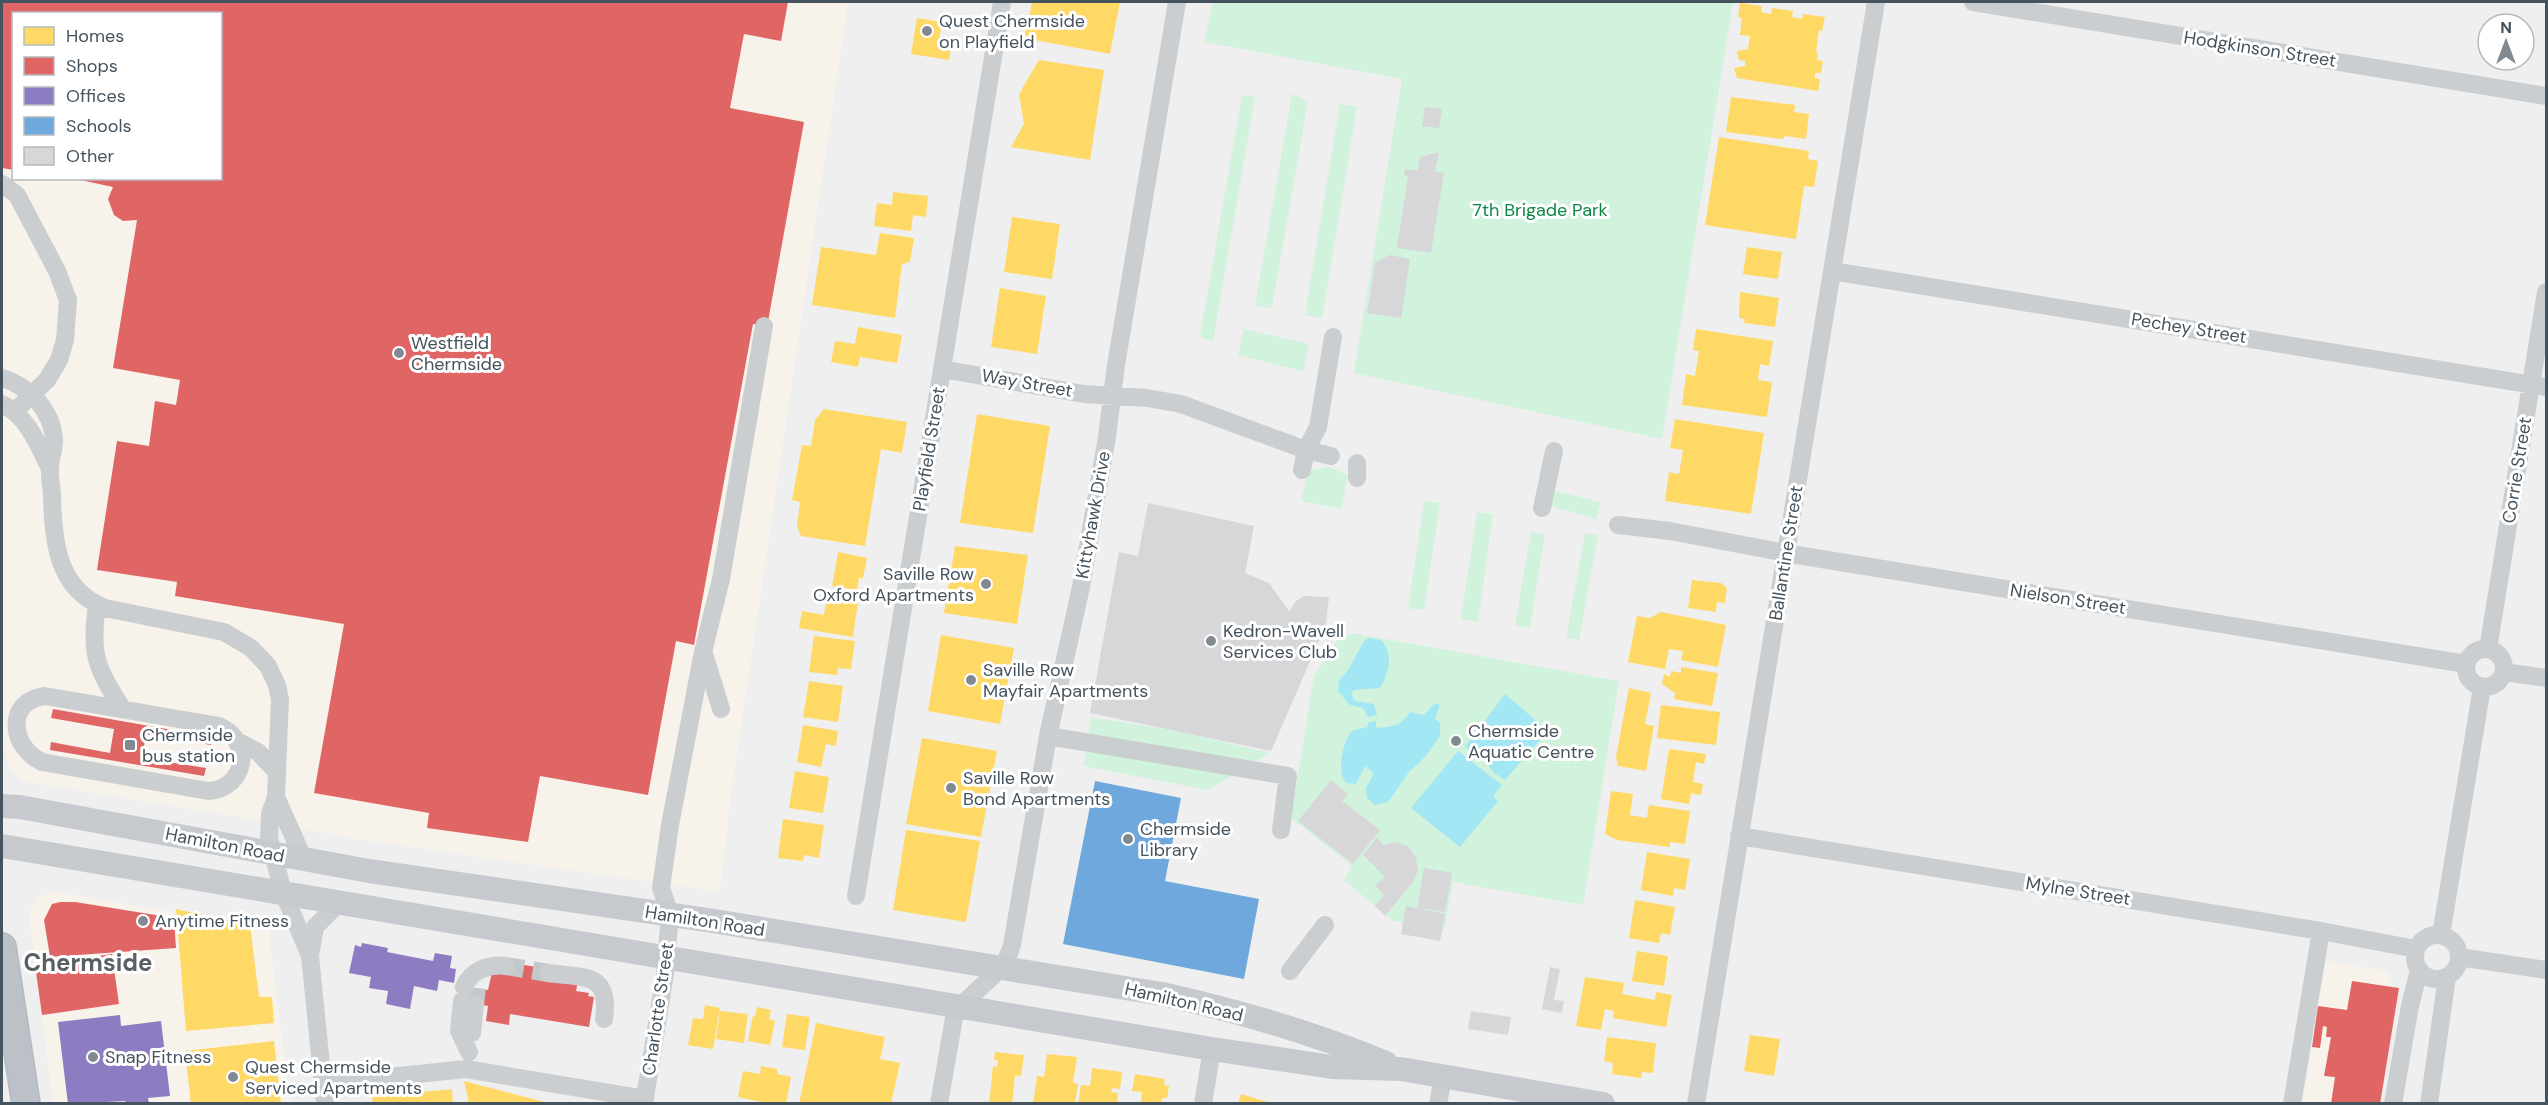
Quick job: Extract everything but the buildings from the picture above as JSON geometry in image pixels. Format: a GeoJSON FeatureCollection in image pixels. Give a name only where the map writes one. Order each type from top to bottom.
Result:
{"type":"FeatureCollection","features":[{"type":"Feature","properties":{"kind":"highway"},"geometry":{"type":"LineString","coordinates":[[2,947],[26,1104]]}},
{"type":"Feature","properties":{"kind":"main road","name":"Hamilton Road"},"geometry":{"type":"LineString","coordinates":[[2,806],[20,807],[304,860],[670,914],[1193,1001],[1334,1041],[1401,1069]]}},
{"type":"Feature","properties":{"kind":"main road","name":"Hamilton Road"},"geometry":{"type":"LineString","coordinates":[[2,846],[1212,1048],[1332,1067],[1401,1069],[1603,1104]]}},
{"type":"Feature","properties":{"kind":"street","name":"Playfield Street"},"geometry":{"type":"LineString","coordinates":[[856,896],[1002,2]]}},
{"type":"Feature","properties":{"kind":"street","name":"Kittyhawk Drive"},"geometry":{"type":"LineString","coordinates":[[960,1006],[1007,962],[1012,945],[1048,736],[1081,587],[1177,2]]}},
{"type":"Feature","properties":{"kind":"street","name":"Ballantine Street"},"geometry":{"type":"LineString","coordinates":[[1696,1104],[1876,2]]}},
{"type":"Feature","properties":{"kind":"street","name":"Hodgkinson Street"},"geometry":{"type":"LineString","coordinates":[[1973,2],[2547,96]]}},
{"type":"Feature","properties":{"kind":"street"},"geometry":{"type":"LineString","coordinates":[[2,184],[17,195],[57,271],[68,300],[63,350],[52,374],[33,395],[8,408],[29,428],[50,469]]}},
{"type":"Feature","properties":{"kind":"street"},"geometry":{"type":"LineString","coordinates":[[2,197],[23,210]]}},
{"type":"Feature","properties":{"kind":"street","name":"Pechey Street"},"geometry":{"type":"LineString","coordinates":[[1832,271],[2539,386]]}},
{"type":"Feature","properties":{"kind":"street","name":"Corrie Street"},"geometry":{"type":"LineString","coordinates":[[2488,649],[2539,386],[2547,292]]}},
{"type":"Feature","properties":{"kind":"street"},"geometry":{"type":"LineString","coordinates":[[670,914],[662,888],[670,825],[703,652],[721,579],[764,326]]}},
{"type":"Feature","properties":{"kind":"street"},"geometry":{"type":"LineString","coordinates":[[1302,470],[1306,450],[1318,427],[1333,337]]}},
{"type":"Feature","properties":{"kind":"street","name":"Way Street"},"geometry":{"type":"LineString","coordinates":[[942,369],[1084,394],[1112,395],[1181,404],[1306,450],[1331,456]]}},
{"type":"Feature","properties":{"kind":"street"},"geometry":{"type":"LineString","coordinates":[[2,378],[19,384],[33,395],[53,431],[54,447],[50,469],[53,535],[62,568],[76,590],[97,605],[114,611],[213,629],[233,636],[253,649],[268,666],[279,690],[280,711],[276,796],[270,814],[272,853],[283,892],[310,956]]}},
{"type":"Feature","properties":{"kind":"street"},"geometry":{"type":"LineString","coordinates":[[1542,508],[1554,451]]}},
{"type":"Feature","properties":{"kind":"street","name":"Nielson Street"},"geometry":{"type":"LineString","coordinates":[[1618,525],[1670,531],[1786,553],[2466,664]]}},
{"type":"Feature","properties":{"kind":"street"},"geometry":{"type":"LineString","coordinates":[[97,605],[93,632],[94,653],[102,675],[122,708]]}},
{"type":"Feature","properties":{"kind":"street"},"geometry":{"type":"LineString","coordinates":[[2488,649],[2499,655],[2504,672],[2498,682],[2482,687],[2471,681],[2465,670],[2466,664],[2471,654],[2488,649]]}},
{"type":"Feature","properties":{"kind":"street"},"geometry":{"type":"LineString","coordinates":[[703,652],[721,709]]}},
{"type":"Feature","properties":{"kind":"street"},"geometry":{"type":"LineString","coordinates":[[2504,672],[2547,678]]}},
{"type":"Feature","properties":{"kind":"street"},"geometry":{"type":"LineString","coordinates":[[2441,935],[2482,687]]}},
{"type":"Feature","properties":{"kind":"street"},"geometry":{"type":"LineString","coordinates":[[237,741],[242,760],[237,774],[223,789],[208,791],[42,762],[28,754],[16,733],[18,717],[31,700],[38,697],[54,697],[211,723],[226,729],[237,741],[258,752],[276,771]]}},
{"type":"Feature","properties":{"kind":"street"},"geometry":{"type":"LineString","coordinates":[[1048,736],[1288,776],[1281,830]]}},
{"type":"Feature","properties":{"kind":"street"},"geometry":{"type":"LineString","coordinates":[[276,796],[304,860]]}},
{"type":"Feature","properties":{"kind":"street","name":"Mylne Street"},"geometry":{"type":"LineString","coordinates":[[1739,836],[2321,931],[2416,949]]}},
{"type":"Feature","properties":{"kind":"street"},"geometry":{"type":"LineString","coordinates":[[325,1104],[310,956],[315,927],[340,902]]}},
{"type":"Feature","properties":{"kind":"street","name":"Charlotte Street"},"geometry":{"type":"LineString","coordinates":[[644,1101],[666,957],[670,914]]}},
{"type":"Feature","properties":{"kind":"street"},"geometry":{"type":"LineString","coordinates":[[1290,971],[1325,925]]}},
{"type":"Feature","properties":{"kind":"street"},"geometry":{"type":"LineString","coordinates":[[2292,1104],[2321,931]]}},
{"type":"Feature","properties":{"kind":"street"},"geometry":{"type":"LineString","coordinates":[[2441,935],[2454,943],[2459,957],[2456,969],[2447,977],[2435,979],[2419,970],[2415,963],[2416,949],[2427,937],[2441,935]]}},
{"type":"Feature","properties":{"kind":"street"},"geometry":{"type":"LineString","coordinates":[[2459,957],[2547,970]]}},
{"type":"Feature","properties":{"kind":"street"},"geometry":{"type":"LineString","coordinates":[[472,1033],[471,975],[495,966],[507,966]]}},
{"type":"Feature","properties":{"kind":"street"},"geometry":{"type":"LineString","coordinates":[[2393,1104],[2410,1006],[2419,970]]}},
{"type":"Feature","properties":{"kind":"street"},"geometry":{"type":"LineString","coordinates":[[548,973],[588,979],[599,984],[606,998],[604,1019]]}},
{"type":"Feature","properties":{"kind":"street"},"geometry":{"type":"LineString","coordinates":[[2429,1104],[2447,977]]}},
{"type":"Feature","properties":{"kind":"street"},"geometry":{"type":"LineString","coordinates":[[469,1052],[459,1031],[470,995]]}},
{"type":"Feature","properties":{"kind":"street"},"geometry":{"type":"LineString","coordinates":[[939,1104],[952,1027],[960,1006]]}},
{"type":"Feature","properties":{"kind":"street"},"geometry":{"type":"LineString","coordinates":[[1203,1104],[1212,1048]]}},
{"type":"Feature","properties":{"kind":"street"},"geometry":{"type":"LineString","coordinates":[[322,1084],[466,1069],[644,1101]]}},
{"type":"Feature","properties":{"kind":"street"},"geometry":{"type":"LineString","coordinates":[[1438,1104],[1443,1077]]}},
{"type":"Feature","properties":{"kind":"shaded area","name":"Westfield Chermside"},"geometry":{"type":"Polygon","coordinates":[[[2,2],[848,2],[730,801],[720,892],[357,839],[241,817],[23,781],[11,771],[2,747],[2,2]]]}},
{"type":"Feature","properties":{"kind":"shaded area"},"geometry":{"type":"Polygon","coordinates":[[[56,892],[268,928],[290,1103],[53,1103],[29,914],[37,897],[56,892]]]}},
{"type":"Feature","properties":{"kind":"shaded area"},"geometry":{"type":"Polygon","coordinates":[[[2326,961],[2389,972],[2389,986],[2370,1103],[2303,1104],[2326,961]]]}},
{"type":"Feature","properties":{"kind":"green space","name":"7th Brigade Park"},"geometry":{"type":"Polygon","coordinates":[[[1212,2],[1733,2],[1662,439],[1354,373],[1402,79],[1205,42],[1212,2]]]}},
{"type":"Feature","properties":{"kind":"green space"},"geometry":{"type":"Polygon","coordinates":[[[1292,94],[1308,101],[1272,308],[1255,306],[1292,94]]]}},
{"type":"Feature","properties":{"kind":"green space"},"geometry":{"type":"Polygon","coordinates":[[[1242,95],[1255,97],[1213,342],[1200,336],[1242,95]]]}},
{"type":"Feature","properties":{"kind":"green space"},"geometry":{"type":"Polygon","coordinates":[[[1340,104],[1357,107],[1322,318],[1305,315],[1340,104]]]}},
{"type":"Feature","properties":{"kind":"green space"},"geometry":{"type":"Polygon","coordinates":[[[1244,329],[1309,344],[1303,371],[1238,355],[1244,329]]]}},
{"type":"Feature","properties":{"kind":"green space"},"geometry":{"type":"Polygon","coordinates":[[[1329,467],[1348,475],[1341,509],[1301,501],[1309,470],[1329,467]]]}},
{"type":"Feature","properties":{"kind":"green space"},"geometry":{"type":"Polygon","coordinates":[[[1552,490],[1601,502],[1596,519],[1547,505],[1552,490]]]}},
{"type":"Feature","properties":{"kind":"green space"},"geometry":{"type":"Polygon","coordinates":[[[1424,501],[1440,503],[1424,610],[1408,608],[1424,501]]]}},
{"type":"Feature","properties":{"kind":"green space"},"geometry":{"type":"Polygon","coordinates":[[[1477,512],[1493,514],[1478,622],[1461,619],[1477,512]]]}},
{"type":"Feature","properties":{"kind":"green space"},"geometry":{"type":"Polygon","coordinates":[[[1531,532],[1545,534],[1530,628],[1515,625],[1531,532]]]}},
{"type":"Feature","properties":{"kind":"green space"},"geometry":{"type":"Polygon","coordinates":[[[1585,533],[1598,535],[1579,640],[1566,638],[1585,533]]]}},
{"type":"Feature","properties":{"kind":"green space","name":"Chermside Aquatic Centre"},"geometry":{"type":"Polygon","coordinates":[[[1352,633],[1619,681],[1583,905],[1453,882],[1444,931],[1393,921],[1344,880],[1352,866],[1291,818],[1314,676],[1338,639],[1352,633]]]}},
{"type":"Feature","properties":{"kind":"green space"},"geometry":{"type":"Polygon","coordinates":[[[1091,717],[1177,731],[1270,753],[1208,790],[1084,766],[1091,717]]]}},
{"type":"Feature","properties":{"kind":"water"},"geometry":{"type":"Polygon","coordinates":[[[1368,638],[1381,640],[1388,651],[1389,664],[1380,688],[1354,690],[1351,694],[1355,701],[1374,704],[1377,715],[1368,717],[1363,708],[1350,705],[1338,691],[1339,681],[1368,638]]]}},
{"type":"Feature","properties":{"kind":"water"},"geometry":{"type":"Polygon","coordinates":[[[1505,694],[1548,731],[1505,780],[1494,773],[1484,760],[1465,747],[1505,694]]]}},
{"type":"Feature","properties":{"kind":"water"},"geometry":{"type":"Polygon","coordinates":[[[1435,703],[1440,705],[1435,719],[1440,723],[1440,736],[1425,757],[1409,772],[1388,802],[1375,805],[1367,798],[1366,788],[1374,773],[1365,766],[1356,784],[1346,783],[1341,771],[1342,756],[1346,741],[1353,730],[1368,727],[1368,723],[1376,721],[1376,728],[1396,725],[1410,712],[1424,715],[1435,703]]]}},
{"type":"Feature","properties":{"kind":"water"},"geometry":{"type":"Polygon","coordinates":[[[1458,751],[1502,785],[1493,796],[1498,801],[1460,847],[1411,808],[1458,751]]]}},
{"type":"Feature","properties":{"kind":"tunnel"},"geometry":{"type":"LineString","coordinates":[[506,966],[548,973]]}},
{"type":"Feature","properties":{"kind":"tunnel"},"geometry":{"type":"LineString","coordinates":[[475,1004],[477,988]]}},
{"type":"Feature","properties":{"kind":"place","name":"Quest Chermside on Playfield"},"geometry":{"type":"Point","coordinates":[927,31]}},
{"type":"Feature","properties":{"kind":"place","name":"Westfield Chermside"},"geometry":{"type":"Point","coordinates":[399,353]}},
{"type":"Feature","properties":{"kind":"place","name":"Saville Row Oxford Apartments"},"geometry":{"type":"Point","coordinates":[986,584]}},
{"type":"Feature","properties":{"kind":"place","name":"Kedron-Wavell Services Club"},"geometry":{"type":"Point","coordinates":[1211,641]}},
{"type":"Feature","properties":{"kind":"place","name":"Saville Row Mayfair Apartments"},"geometry":{"type":"Point","coordinates":[971,680]}},
{"type":"Feature","properties":{"kind":"place","name":"Chermside Aquatic Centre"},"geometry":{"type":"Point","coordinates":[1456,741]}},
{"type":"Feature","properties":{"kind":"place","name":"Chermside bus station"},"geometry":{"type":"Point","coordinates":[130,745]}},
{"type":"Feature","properties":{"kind":"place","name":"Saville Row Bond Apartments"},"geometry":{"type":"Point","coordinates":[951,788]}},
{"type":"Feature","properties":{"kind":"place","name":"Chermside Library"},"geometry":{"type":"Point","coordinates":[1128,839]}},
{"type":"Feature","properties":{"kind":"place","name":"Anytime Fitness"},"geometry":{"type":"Point","coordinates":[143,921]}},
{"type":"Feature","properties":{"kind":"place","name":"Snap Fitness"},"geometry":{"type":"Point","coordinates":[93,1057]}},
{"type":"Feature","properties":{"kind":"place","name":"Quest Chermside Serviced Apartments"},"geometry":{"type":"Point","coordinates":[233,1077]}},
{"type":"Feature","properties":{"kind":"district","name":"Chermside"},"geometry":{"type":"Point","coordinates":[88,963]}}]}
